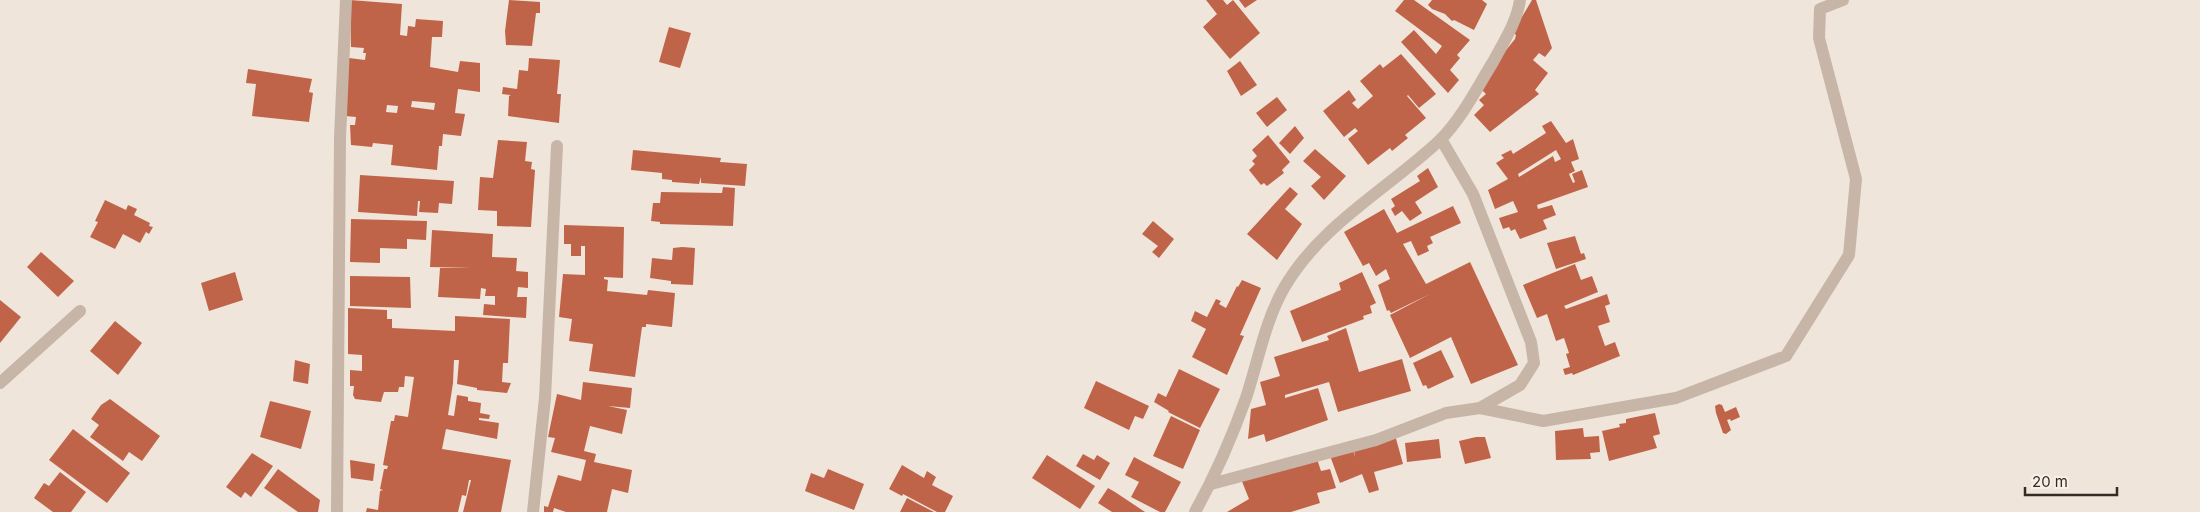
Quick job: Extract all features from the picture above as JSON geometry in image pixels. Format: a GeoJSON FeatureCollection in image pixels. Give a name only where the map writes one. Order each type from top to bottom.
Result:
{"type":"FeatureCollection","features":[{"type":"Feature","properties":{"kind":"street"},"geometry":{"type":"LineString","coordinates":[[337,512],[340,138],[346,0]]}},
{"type":"Feature","properties":{"kind":"street"},"geometry":{"type":"LineString","coordinates":[[1195,512],[1211,484],[1246,399],[1267,331],[1284,288],[1309,255],[1346,216],[1441,139],[1469,101],[1503,44],[1519,9],[1520,0]]}},
{"type":"Feature","properties":{"kind":"street"},"geometry":{"type":"LineString","coordinates":[[1211,484],[1376,440],[1446,413],[1480,408],[1543,422],[1676,398],[1786,356],[1849,255],[1856,179],[1819,38],[1820,9],[1843,0]]}},
{"type":"Feature","properties":{"kind":"street"},"geometry":{"type":"LineString","coordinates":[[1441,139],[1472,194],[1531,342],[1534,363],[1520,385],[1480,408]]}},
{"type":"Feature","properties":{"kind":"street"},"geometry":{"type":"LineString","coordinates":[[533,512],[545,398],[557,146]]}},
{"type":"Feature","properties":{"kind":"street"},"geometry":{"type":"LineString","coordinates":[[0,383],[80,311]]}},
{"type":"Feature","properties":{"kind":"building"},"geometry":{"type":"Polygon","coordinates":[[[350,0],[402,4],[400,35],[407,36],[408,26],[415,27],[416,19],[443,21],[442,37],[432,37],[430,67],[458,72],[460,61],[480,63],[480,92],[458,89],[455,113],[465,114],[461,136],[443,134],[442,146],[439,146],[437,170],[391,165],[393,145],[373,143],[372,147],[351,145],[350,125],[355,125],[356,117],[345,116],[349,58],[365,60],[366,53],[363,53],[364,48],[351,47],[350,0]],[[412,101],[411,107],[434,110],[435,103],[412,101]],[[387,105],[386,112],[397,113],[398,106],[387,105]]]}},
{"type":"Feature","properties":{"kind":"building"},"geometry":{"type":"Polygon","coordinates":[[[509,0],[540,2],[540,13],[536,13],[532,46],[506,45],[505,31],[509,0]]]}},
{"type":"Feature","properties":{"kind":"building"},"geometry":{"type":"Polygon","coordinates":[[[1206,0],[1223,0],[1227,5],[1233,0],[1260,33],[1230,59],[1203,27],[1217,14],[1206,0]]]}},
{"type":"Feature","properties":{"kind":"building"},"geometry":{"type":"Polygon","coordinates":[[[1239,0],[1257,0],[1245,8],[1239,0]]]}},
{"type":"Feature","properties":{"kind":"building"},"geometry":{"type":"Polygon","coordinates":[[[1404,0],[1414,0],[1470,40],[1457,55],[1460,58],[1450,70],[1459,80],[1448,93],[1401,42],[1414,30],[1436,54],[1442,46],[1395,11],[1404,0]]]}},
{"type":"Feature","properties":{"kind":"building"},"geometry":{"type":"Polygon","coordinates":[[[1432,0],[1482,0],[1487,4],[1474,30],[1454,20],[1452,21],[1445,14],[1432,9],[1428,5],[1432,0]]]}},
{"type":"Feature","properties":{"kind":"building"},"geometry":{"type":"Polygon","coordinates":[[[1532,0],[1536,0],[1552,48],[1545,57],[1539,53],[1533,60],[1548,73],[1535,90],[1539,94],[1490,132],[1474,115],[1484,105],[1479,100],[1486,94],[1480,88],[1498,60],[1515,39],[1516,35],[1513,32],[1532,0]]]}},
{"type":"Feature","properties":{"kind":"building"},"geometry":{"type":"Polygon","coordinates":[[[669,27],[691,33],[680,68],[659,62],[669,27]]]}},
{"type":"Feature","properties":{"kind":"building"},"geometry":{"type":"Polygon","coordinates":[[[1401,54],[1436,94],[1419,108],[1407,96],[1426,118],[1405,135],[1408,138],[1392,151],[1390,148],[1368,165],[1348,139],[1358,131],[1355,128],[1344,137],[1323,111],[1349,90],[1356,100],[1352,103],[1358,109],[1373,96],[1360,81],[1380,64],[1383,68],[1401,54]]]}},
{"type":"Feature","properties":{"kind":"building"},"geometry":{"type":"Polygon","coordinates":[[[529,58],[560,60],[557,94],[561,94],[559,123],[508,116],[509,96],[511,95],[502,94],[503,87],[517,89],[519,70],[528,71],[529,58]]]}},
{"type":"Feature","properties":{"kind":"building"},"geometry":{"type":"Polygon","coordinates":[[[1240,61],[1257,85],[1241,96],[1227,71],[1240,61]]]}},
{"type":"Feature","properties":{"kind":"building"},"geometry":{"type":"Polygon","coordinates":[[[248,69],[312,79],[309,92],[313,93],[309,122],[252,116],[256,84],[246,83],[248,69]]]}},
{"type":"Feature","properties":{"kind":"building"},"geometry":{"type":"Polygon","coordinates":[[[1277,97],[1287,110],[1267,127],[1256,113],[1277,97]]]}},
{"type":"Feature","properties":{"kind":"building"},"geometry":{"type":"Polygon","coordinates":[[[1551,121],[1566,143],[1573,139],[1579,159],[1571,162],[1575,171],[1569,174],[1573,183],[1575,182],[1572,174],[1582,170],[1588,187],[1537,205],[1538,209],[1552,205],[1556,215],[1543,220],[1547,229],[1520,239],[1515,229],[1511,231],[1509,227],[1503,229],[1499,218],[1518,212],[1513,201],[1495,209],[1488,190],[1508,179],[1496,163],[1504,158],[1501,155],[1511,150],[1513,154],[1546,133],[1542,126],[1551,121]],[[1556,150],[1518,174],[1519,177],[1553,156],[1555,162],[1561,159],[1556,150]]]}},
{"type":"Feature","properties":{"kind":"building"},"geometry":{"type":"Polygon","coordinates":[[[1295,126],[1304,138],[1290,154],[1279,143],[1295,126]]]}},
{"type":"Feature","properties":{"kind":"building"},"geometry":{"type":"Polygon","coordinates":[[[1268,135],[1290,162],[1282,170],[1284,173],[1267,186],[1264,183],[1261,185],[1249,170],[1255,164],[1252,161],[1257,156],[1252,150],[1268,135]]]}},
{"type":"Feature","properties":{"kind":"building"},"geometry":{"type":"Polygon","coordinates":[[[498,140],[527,142],[525,161],[532,162],[531,169],[535,170],[531,227],[497,226],[497,211],[478,210],[480,177],[493,178],[498,140]]]}},
{"type":"Feature","properties":{"kind":"building"},"geometry":{"type":"Polygon","coordinates":[[[1315,149],[1346,176],[1324,200],[1311,186],[1321,177],[1303,161],[1315,149]]]}},
{"type":"Feature","properties":{"kind":"building"},"geometry":{"type":"Polygon","coordinates":[[[633,150],[721,158],[720,162],[747,164],[745,186],[701,183],[701,177],[699,184],[672,182],[672,180],[662,179],[662,173],[631,170],[633,150]]]}},
{"type":"Feature","properties":{"kind":"building"},"geometry":{"type":"Polygon","coordinates":[[[1428,168],[1438,187],[1415,202],[1422,213],[1410,221],[1402,211],[1395,216],[1391,209],[1395,206],[1391,199],[1420,181],[1417,176],[1428,168]]]}},
{"type":"Feature","properties":{"kind":"building"},"geometry":{"type":"Polygon","coordinates":[[[360,175],[454,181],[452,204],[439,203],[438,213],[419,212],[420,201],[418,201],[417,216],[358,212],[360,175]]]}},
{"type":"Feature","properties":{"kind":"building"},"geometry":{"type":"Polygon","coordinates":[[[723,187],[735,188],[733,226],[660,224],[660,222],[651,221],[653,203],[660,203],[661,192],[722,193],[723,187]]]}},
{"type":"Feature","properties":{"kind":"building"},"geometry":{"type":"Polygon","coordinates":[[[1290,187],[1298,194],[1285,209],[1302,224],[1277,260],[1247,234],[1290,187]]]}},
{"type":"Feature","properties":{"kind":"building"},"geometry":{"type":"Polygon","coordinates":[[[105,200],[126,210],[128,205],[137,209],[134,215],[150,223],[149,226],[153,227],[149,234],[146,232],[140,243],[123,234],[115,249],[90,237],[98,222],[95,221],[105,200]]]}},
{"type":"Feature","properties":{"kind":"building"},"geometry":{"type":"Polygon","coordinates":[[[1453,206],[1461,223],[1430,237],[1433,243],[1427,246],[1429,251],[1418,256],[1411,241],[1403,244],[1426,284],[1470,262],[1471,264],[1518,365],[1471,384],[1451,337],[1410,358],[1390,315],[1430,294],[1391,313],[1389,310],[1387,311],[1378,285],[1390,279],[1386,269],[1376,276],[1369,263],[1363,266],[1344,232],[1384,209],[1397,233],[1453,206]]]}},
{"type":"Feature","properties":{"kind":"building"},"geometry":{"type":"Polygon","coordinates":[[[351,219],[427,221],[426,240],[407,239],[407,249],[380,248],[380,263],[350,262],[351,219]]]}},
{"type":"Feature","properties":{"kind":"building"},"geometry":{"type":"Polygon","coordinates":[[[1153,221],[1174,239],[1159,258],[1152,252],[1158,246],[1142,234],[1153,221]]]}},
{"type":"Feature","properties":{"kind":"building"},"geometry":{"type":"Polygon","coordinates":[[[564,225],[624,227],[623,278],[604,277],[604,279],[608,280],[607,291],[647,295],[648,290],[675,293],[672,327],[646,324],[646,327],[642,327],[635,377],[589,371],[593,344],[569,341],[572,319],[559,317],[563,274],[585,275],[585,246],[581,246],[581,256],[571,256],[571,244],[564,244],[564,225]]]}},
{"type":"Feature","properties":{"kind":"building"},"geometry":{"type":"Polygon","coordinates":[[[432,230],[493,234],[492,257],[517,258],[516,271],[528,272],[528,288],[518,287],[517,297],[527,297],[526,318],[483,315],[484,304],[495,305],[495,296],[485,296],[486,289],[481,288],[480,299],[438,297],[440,268],[472,268],[430,267],[432,230]]]}},
{"type":"Feature","properties":{"kind":"building"},"geometry":{"type":"Polygon","coordinates":[[[1575,236],[1581,254],[1584,253],[1586,259],[1556,269],[1547,243],[1575,236]]]}},
{"type":"Feature","properties":{"kind":"building"},"geometry":{"type":"Polygon","coordinates":[[[673,248],[695,248],[693,285],[671,284],[671,281],[650,278],[652,258],[672,260],[673,248]]]}},
{"type":"Feature","properties":{"kind":"building"},"geometry":{"type":"Polygon","coordinates":[[[41,252],[74,281],[58,297],[27,267],[41,252]]]}},
{"type":"Feature","properties":{"kind":"building"},"geometry":{"type":"Polygon","coordinates":[[[1575,264],[1581,280],[1592,276],[1598,292],[1564,306],[1566,309],[1607,294],[1610,304],[1605,306],[1610,322],[1598,326],[1605,346],[1615,342],[1620,356],[1573,375],[1572,373],[1565,375],[1563,369],[1570,367],[1566,354],[1569,353],[1564,338],[1556,341],[1547,314],[1537,318],[1523,285],[1575,264]]]}},
{"type":"Feature","properties":{"kind":"building"},"geometry":{"type":"Polygon","coordinates":[[[235,272],[243,300],[209,311],[201,283],[235,272]]]}},
{"type":"Feature","properties":{"kind":"building"},"geometry":{"type":"Polygon","coordinates":[[[1362,272],[1376,303],[1370,306],[1372,313],[1363,316],[1364,319],[1302,342],[1290,311],[1341,290],[1339,283],[1362,272]]]}},
{"type":"Feature","properties":{"kind":"building"},"geometry":{"type":"Polygon","coordinates":[[[350,276],[410,277],[411,308],[350,306],[350,276]]]}},
{"type":"Feature","properties":{"kind":"building"},"geometry":{"type":"Polygon","coordinates":[[[1242,280],[1261,288],[1240,335],[1244,336],[1227,375],[1192,357],[1206,329],[1191,321],[1195,311],[1207,317],[1216,299],[1221,301],[1219,304],[1226,308],[1242,280]]]}},
{"type":"Feature","properties":{"kind":"building"},"geometry":{"type":"Polygon","coordinates":[[[0,300],[21,317],[0,343],[0,300]]]}},
{"type":"Feature","properties":{"kind":"building"},"geometry":{"type":"Polygon","coordinates":[[[348,308],[387,310],[387,319],[392,319],[392,328],[455,331],[455,316],[510,319],[508,363],[503,363],[502,382],[511,383],[507,393],[477,390],[477,388],[457,384],[459,360],[454,360],[453,383],[448,415],[454,416],[457,395],[468,397],[468,401],[481,403],[480,413],[490,415],[489,419],[479,418],[479,420],[499,423],[497,439],[446,429],[442,449],[511,460],[501,512],[463,512],[471,480],[469,480],[466,496],[462,495],[458,512],[366,512],[367,508],[378,510],[380,491],[383,490],[380,489],[384,469],[387,469],[388,466],[383,465],[391,421],[394,421],[395,415],[408,417],[414,377],[405,376],[404,387],[399,387],[398,392],[384,392],[381,402],[355,399],[353,395],[354,386],[350,386],[350,370],[362,371],[362,355],[348,354],[348,308]]]}},
{"type":"Feature","properties":{"kind":"building"},"geometry":{"type":"Polygon","coordinates":[[[115,321],[142,343],[118,375],[90,351],[115,321]]]}},
{"type":"Feature","properties":{"kind":"building"},"geometry":{"type":"Polygon","coordinates":[[[1346,328],[1359,372],[1402,359],[1411,391],[1338,412],[1329,382],[1285,395],[1285,398],[1318,388],[1328,420],[1266,442],[1264,434],[1248,439],[1251,409],[1266,405],[1260,382],[1280,376],[1274,357],[1329,340],[1327,336],[1346,328]]]}},
{"type":"Feature","properties":{"kind":"building"},"geometry":{"type":"Polygon","coordinates":[[[1441,350],[1454,377],[1428,389],[1426,385],[1423,386],[1413,363],[1441,350]]]}},
{"type":"Feature","properties":{"kind":"building"},"geometry":{"type":"Polygon","coordinates":[[[295,360],[310,364],[308,384],[293,381],[295,360]]]}},
{"type":"Feature","properties":{"kind":"building"},"geometry":{"type":"Polygon","coordinates":[[[1179,369],[1220,389],[1200,428],[1168,412],[1154,402],[1158,393],[1166,397],[1179,369]]]}},
{"type":"Feature","properties":{"kind":"building"},"geometry":{"type":"Polygon","coordinates":[[[1096,381],[1149,406],[1143,419],[1135,416],[1129,430],[1084,408],[1096,381]]]}},
{"type":"Feature","properties":{"kind":"building"},"geometry":{"type":"Polygon","coordinates":[[[583,382],[632,388],[630,408],[608,406],[627,410],[622,434],[590,426],[584,451],[596,454],[594,462],[632,470],[628,493],[612,489],[607,512],[566,512],[554,508],[553,512],[544,512],[544,506],[548,507],[558,475],[581,481],[586,460],[551,452],[555,438],[548,437],[557,394],[581,400],[583,382]]]}},
{"type":"Feature","properties":{"kind":"building"},"geometry":{"type":"Polygon","coordinates":[[[110,399],[160,436],[142,461],[129,452],[123,461],[90,437],[99,425],[91,419],[101,405],[110,399]]]}},
{"type":"Feature","properties":{"kind":"building"},"geometry":{"type":"Polygon","coordinates":[[[270,401],[311,411],[301,449],[260,437],[270,401]]]}},
{"type":"Feature","properties":{"kind":"building"},"geometry":{"type":"Polygon","coordinates":[[[1722,405],[1725,412],[1736,407],[1740,417],[1731,421],[1730,419],[1727,420],[1731,430],[1726,434],[1723,433],[1716,413],[1715,406],[1722,405]]]}},
{"type":"Feature","properties":{"kind":"building"},"geometry":{"type":"Polygon","coordinates":[[[1655,413],[1660,434],[1653,436],[1657,448],[1609,461],[1602,431],[1620,427],[1619,424],[1626,423],[1626,419],[1655,413]]]}},
{"type":"Feature","properties":{"kind":"building"},"geometry":{"type":"Polygon","coordinates":[[[1171,416],[1200,430],[1183,469],[1153,456],[1171,416]]]}},
{"type":"Feature","properties":{"kind":"building"},"geometry":{"type":"Polygon","coordinates":[[[1583,428],[1584,437],[1599,436],[1600,452],[1590,453],[1591,459],[1556,460],[1555,431],[1583,428]]]}},
{"type":"Feature","properties":{"kind":"building"},"geometry":{"type":"Polygon","coordinates":[[[73,429],[130,473],[107,503],[49,460],[73,429]]]}},
{"type":"Feature","properties":{"kind":"building"},"geometry":{"type":"Polygon","coordinates":[[[1395,435],[1403,464],[1374,472],[1379,490],[1369,493],[1362,474],[1340,483],[1329,453],[1351,444],[1355,457],[1353,445],[1395,435]]]}},
{"type":"Feature","properties":{"kind":"building"},"geometry":{"type":"Polygon","coordinates":[[[1485,437],[1491,458],[1465,464],[1459,441],[1485,437]]]}},
{"type":"Feature","properties":{"kind":"building"},"geometry":{"type":"Polygon","coordinates":[[[1439,439],[1441,458],[1407,462],[1405,443],[1439,439]]]}},
{"type":"Feature","properties":{"kind":"building"},"geometry":{"type":"Polygon","coordinates":[[[252,453],[273,466],[251,497],[245,492],[241,498],[226,487],[252,453]]]}},
{"type":"Feature","properties":{"kind":"building"},"geometry":{"type":"Polygon","coordinates":[[[1083,454],[1094,460],[1097,455],[1110,463],[1100,480],[1076,466],[1083,454]]]}},
{"type":"Feature","properties":{"kind":"building"},"geometry":{"type":"Polygon","coordinates":[[[1047,455],[1095,486],[1080,509],[1032,478],[1047,455]]]}},
{"type":"Feature","properties":{"kind":"building"},"geometry":{"type":"Polygon","coordinates":[[[1316,456],[1321,471],[1330,469],[1336,488],[1317,493],[1320,503],[1291,512],[1227,512],[1249,499],[1241,479],[1316,456]]]}},
{"type":"Feature","properties":{"kind":"building"},"geometry":{"type":"Polygon","coordinates":[[[1134,457],[1181,482],[1165,512],[1160,512],[1131,497],[1139,482],[1125,475],[1134,457]]]}},
{"type":"Feature","properties":{"kind":"building"},"geometry":{"type":"Polygon","coordinates":[[[350,460],[375,464],[373,481],[351,478],[350,460]]]}},
{"type":"Feature","properties":{"kind":"building"},"geometry":{"type":"Polygon","coordinates":[[[902,465],[924,478],[927,471],[936,477],[932,485],[953,496],[945,512],[937,512],[903,494],[902,496],[889,489],[902,465]]]}},
{"type":"Feature","properties":{"kind":"building"},"geometry":{"type":"Polygon","coordinates":[[[278,469],[320,500],[318,512],[298,512],[264,488],[278,469]]]}},
{"type":"Feature","properties":{"kind":"building"},"geometry":{"type":"Polygon","coordinates":[[[828,469],[864,484],[854,510],[805,491],[811,473],[824,478],[828,469]]]}},
{"type":"Feature","properties":{"kind":"building"},"geometry":{"type":"Polygon","coordinates":[[[60,472],[86,492],[71,512],[53,512],[34,498],[44,483],[49,486],[60,472]]]}},
{"type":"Feature","properties":{"kind":"building"},"geometry":{"type":"Polygon","coordinates":[[[1108,488],[1145,512],[1112,512],[1098,503],[1108,488]]]}},
{"type":"Feature","properties":{"kind":"building"},"geometry":{"type":"Polygon","coordinates":[[[907,498],[934,512],[900,512],[907,498]]]}}]}
